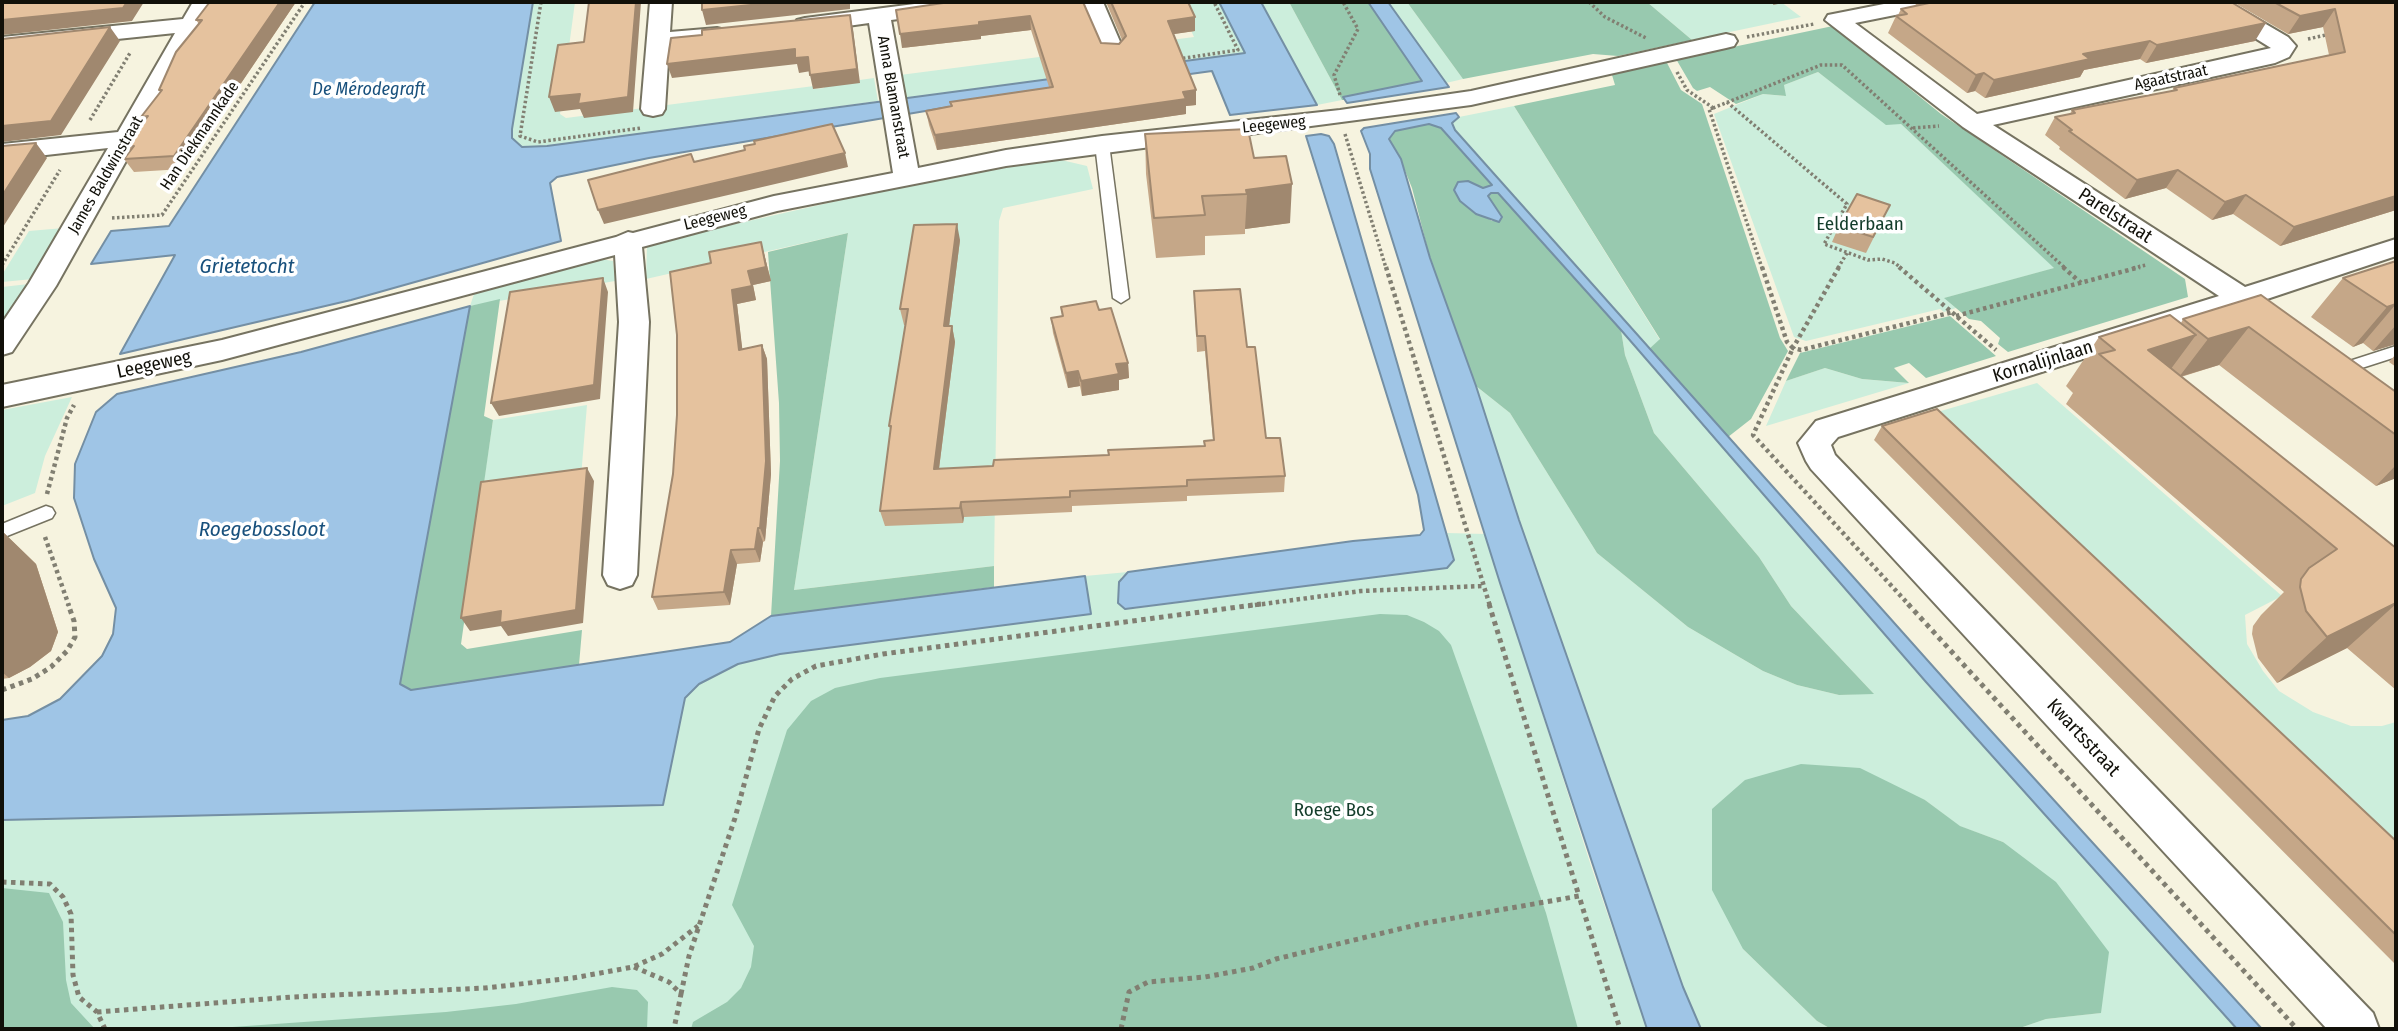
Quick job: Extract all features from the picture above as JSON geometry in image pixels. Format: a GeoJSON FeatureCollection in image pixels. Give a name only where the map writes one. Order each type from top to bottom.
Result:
{"type":"FeatureCollection","features":[{"type":"Feature","properties":{"kind":"street","name":"James Baldwinstraat"},"geometry":{"type":"LineString","coordinates":[[2,345],[42,286],[204,2]]}},
{"type":"Feature","properties":{"kind":"street"},"geometry":{"type":"LineString","coordinates":[[653,109],[661,2]]}},
{"type":"Feature","properties":{"kind":"street","name":"Anna Blamanstraat"},"geometry":{"type":"LineString","coordinates":[[783,28],[979,2]]}},
{"type":"Feature","properties":{"kind":"street"},"geometry":{"type":"LineString","coordinates":[[1092,2],[1112,51]]}},
{"type":"Feature","properties":{"kind":"street"},"geometry":{"type":"LineString","coordinates":[[1836,20],[1890,5],[1927,2]]}},
{"type":"Feature","properties":{"kind":"street"},"geometry":{"type":"LineString","coordinates":[[2213,2],[2280,42]]}},
{"type":"Feature","properties":{"kind":"street","name":"Anna Blamanstraat"},"geometry":{"type":"LineString","coordinates":[[879,17],[907,176]]}},
{"type":"Feature","properties":{"kind":"street","name":"Parelstraat"},"geometry":{"type":"LineString","coordinates":[[1836,20],[1972,122],[2275,322]]}},
{"type":"Feature","properties":{"kind":"street"},"geometry":{"type":"LineString","coordinates":[[2,44],[191,25]]}},
{"type":"Feature","properties":{"kind":"street"},"geometry":{"type":"LineString","coordinates":[[657,40],[744,32]]}},
{"type":"Feature","properties":{"kind":"street","name":"Leegeweg"},"geometry":{"type":"LineString","coordinates":[[2,396],[88,380],[320,326],[628,240],[774,204],[907,176],[1102,144],[1345,116],[1471,98],[1726,41]]}},
{"type":"Feature","properties":{"kind":"street","name":"Agaatstraat"},"geometry":{"type":"LineString","coordinates":[[1972,122],[2275,56],[2284,46],[2280,42]]}},
{"type":"Feature","properties":{"kind":"street"},"geometry":{"type":"LineString","coordinates":[[2,152],[127,138]]}},
{"type":"Feature","properties":{"kind":"street"},"geometry":{"type":"LineString","coordinates":[[620,575],[634,321],[628,240]]}},
{"type":"Feature","properties":{"kind":"street","name":"Kornalijnlaan"},"geometry":{"type":"LineString","coordinates":[[1814,443],[1827,429],[2019,369],[2127,346],[2242,298],[2396,247]]}},
{"type":"Feature","properties":{"kind":"street"},"geometry":{"type":"LineString","coordinates":[[2319,354],[2363,386]]}},
{"type":"Feature","properties":{"kind":"street","name":"Kwartsstraat"},"geometry":{"type":"LineString","coordinates":[[1814,443],[1822,461],[2357,1029]]}},
{"type":"Feature","properties":{"kind":"lane"},"geometry":{"type":"LineString","coordinates":[[1102,144],[1121,298]]}},
{"type":"Feature","properties":{"kind":"lane"},"geometry":{"type":"LineString","coordinates":[[2340,370],[2396,351]]}},
{"type":"Feature","properties":{"kind":"lane"},"geometry":{"type":"LineString","coordinates":[[2,531],[46,513]]}},
{"type":"Feature","properties":{"kind":"path","name":"Han Diekmannkade"},"geometry":{"type":"LineString","coordinates":[[80,220],[162,215],[304,2]]}},
{"type":"Feature","properties":{"kind":"path"},"geometry":{"type":"LineString","coordinates":[[541,2],[520,136],[538,142],[650,127],[653,109]]}},
{"type":"Feature","properties":{"kind":"path"},"geometry":{"type":"LineString","coordinates":[[1173,59],[1238,50],[1214,2]]}},
{"type":"Feature","properties":{"kind":"path"},"geometry":{"type":"LineString","coordinates":[[1343,2],[1358,29],[1334,75],[1337,90],[1482,586],[1620,1029]]}},
{"type":"Feature","properties":{"kind":"path"},"geometry":{"type":"LineString","coordinates":[[1589,2],[1605,17],[1644,36],[1671,62],[1687,90],[1713,107]]}},
{"type":"Feature","properties":{"kind":"path"},"geometry":{"type":"LineString","coordinates":[[1726,41],[1836,20]]}},
{"type":"Feature","properties":{"kind":"path"},"geometry":{"type":"LineString","coordinates":[[2280,42],[2332,33]]}},
{"type":"Feature","properties":{"kind":"path"},"geometry":{"type":"LineString","coordinates":[[2081,283],[1842,65],[1821,65],[1709,109],[1787,342],[1793,348],[1801,350],[1954,314],[2081,283],[2178,257]]}},
{"type":"Feature","properties":{"kind":"path"},"geometry":{"type":"LineString","coordinates":[[1727,102],[1847,204],[1824,244],[1868,260],[1882,259],[1895,263],[2019,369]]}},
{"type":"Feature","properties":{"kind":"path"},"geometry":{"type":"LineString","coordinates":[[1793,348],[1847,253]]}},
{"type":"Feature","properties":{"kind":"path"},"geometry":{"type":"LineString","coordinates":[[2,690],[32,679],[51,667],[67,651],[75,637],[74,621],[45,542],[46,513],[48,486],[67,418],[88,380]]}},
{"type":"Feature","properties":{"kind":"path"},"geometry":{"type":"LineString","coordinates":[[674,1029],[689,956],[735,818],[759,729],[775,696],[792,679],[816,666],[1005,638],[1361,591],[1482,586]]}},
{"type":"Feature","properties":{"kind":"path"},"geometry":{"type":"LineString","coordinates":[[2,882],[50,884],[63,897],[72,914],[74,975],[79,997],[97,1013],[105,1029]]}},
{"type":"Feature","properties":{"kind":"path"},"geometry":{"type":"LineString","coordinates":[[1121,1029],[1129,992],[1148,982],[1205,977],[1253,968],[1276,959],[1420,923],[1579,896]]}},
{"type":"Feature","properties":{"kind":"path"},"geometry":{"type":"LineString","coordinates":[[97,1013],[292,997],[485,988],[573,978],[633,967],[662,954],[700,924]]}},
{"type":"Feature","properties":{"kind":"path"},"geometry":{"type":"LineString","coordinates":[[633,967],[669,982],[681,994]]}},
{"type":"Feature","properties":{"kind":"green space"},"geometry":{"type":"Polygon","coordinates":[[[533,2],[575,2],[560,114],[566,118],[814,86],[814,89],[824,88],[824,85],[874,78],[878,101],[547,146],[522,147],[512,138],[512,129],[533,2]]]}},
{"type":"Feature","properties":{"kind":"green space"},"geometry":{"type":"Polygon","coordinates":[[[1178,2],[1219,2],[1245,53],[904,98],[900,75],[1194,37],[1178,2]]]}},
{"type":"Feature","properties":{"kind":"green space"},"geometry":{"type":"Polygon","coordinates":[[[1261,2],[1289,2],[1342,100],[1317,105],[1261,2]]]}},
{"type":"Feature","properties":{"kind":"green space"},"geometry":{"type":"Polygon","coordinates":[[[1289,2],[1368,2],[1422,81],[1344,97],[1345,100],[1342,100],[1289,2]]]}},
{"type":"Feature","properties":{"kind":"green space"},"geometry":{"type":"Polygon","coordinates":[[[1388,2],[1407,2],[1463,79],[1446,83],[1388,2]]]}},
{"type":"Feature","properties":{"kind":"green space"},"geometry":{"type":"Polygon","coordinates":[[[1407,2],[1647,2],[1692,40],[1618,56],[1593,54],[1463,79],[1407,2]]]}},
{"type":"Feature","properties":{"kind":"green space"},"geometry":{"type":"Polygon","coordinates":[[[1647,2],[1781,2],[1801,17],[1692,40],[1647,2]]]}},
{"type":"Feature","properties":{"kind":"green space"},"geometry":{"type":"Polygon","coordinates":[[[1833,26],[1941,114],[2185,279],[2188,297],[2008,352],[1998,344],[2000,338],[1981,321],[1969,319],[1944,298],[2054,268],[1901,124],[1886,125],[1818,72],[1784,85],[1786,96],[1763,94],[1736,104],[1710,87],[1697,91],[1693,88],[1676,59],[1833,26]]]}},
{"type":"Feature","properties":{"kind":"green space"},"geometry":{"type":"Polygon","coordinates":[[[1666,61],[1681,90],[1702,104],[1780,338],[1788,351],[1751,419],[1728,437],[1649,349],[1660,339],[1514,106],[1615,85],[1612,75],[1666,61]]]}},
{"type":"Feature","properties":{"kind":"green space","name":"Eelderbaan"},"geometry":{"type":"Polygon","coordinates":[[[1818,72],[1886,124],[1901,124],[2055,268],[1945,298],[1956,308],[1944,312],[1940,309],[1806,341],[1794,337],[1714,114],[1763,94],[1785,96],[1784,85],[1818,72]]]}},
{"type":"Feature","properties":{"kind":"green space"},"geometry":{"type":"Polygon","coordinates":[[[1514,106],[1660,340],[1649,349],[1453,127],[1453,121],[1459,117],[1514,106]]]}},
{"type":"Feature","properties":{"kind":"green space"},"geometry":{"type":"Polygon","coordinates":[[[1429,124],[1441,128],[1492,185],[1483,188],[1468,181],[1460,201],[1492,221],[1502,217],[1488,197],[1491,193],[1498,193],[1621,330],[1625,355],[1654,433],[1759,557],[1791,606],[1874,694],[1839,695],[1797,685],[1763,671],[1688,627],[1597,553],[1510,413],[1476,386],[1430,258],[1412,188],[1398,153],[1389,139],[1395,131],[1429,124]]]}},
{"type":"Feature","properties":{"kind":"green space"},"geometry":{"type":"Polygon","coordinates":[[[1057,159],[1087,166],[1093,189],[1003,208],[999,221],[994,566],[794,590],[848,233],[646,279],[647,244],[912,184],[1057,159]]]}},
{"type":"Feature","properties":{"kind":"green space"},"geometry":{"type":"Polygon","coordinates":[[[64,228],[33,279],[2,282],[2,275],[29,231],[64,228]]]}},
{"type":"Feature","properties":{"kind":"green space"},"geometry":{"type":"Polygon","coordinates":[[[848,233],[794,590],[994,566],[994,587],[771,616],[780,461],[779,403],[768,252],[848,233]]]}},
{"type":"Feature","properties":{"kind":"green space"},"geometry":{"type":"Polygon","coordinates":[[[595,258],[613,261],[615,281],[470,306],[474,294],[595,258]]]}},
{"type":"Feature","properties":{"kind":"green space"},"geometry":{"type":"Polygon","coordinates":[[[29,284],[2,329],[2,287],[29,284]]]}},
{"type":"Feature","properties":{"kind":"green space"},"geometry":{"type":"Polygon","coordinates":[[[500,299],[484,416],[493,420],[461,644],[467,649],[582,630],[579,665],[412,690],[400,684],[470,306],[500,299]]]}},
{"type":"Feature","properties":{"kind":"green space"},"geometry":{"type":"Polygon","coordinates":[[[1950,316],[1996,356],[1926,378],[1909,363],[1894,368],[1909,383],[1862,379],[1825,368],[1786,381],[1800,353],[1950,316]]]}},
{"type":"Feature","properties":{"kind":"green space"},"geometry":{"type":"Polygon","coordinates":[[[1621,330],[1926,682],[2237,1029],[2017,1029],[2046,1019],[2100,1013],[2003,842],[1959,826],[1925,800],[1743,949],[1817,1021],[1831,1029],[1701,1029],[1683,987],[1519,520],[1476,386],[1510,413],[1597,553],[1688,627],[1763,671],[1797,685],[1839,695],[1873,693],[1791,606],[1759,557],[1654,433],[1625,355],[1621,330]]]}},
{"type":"Feature","properties":{"kind":"green space"},"geometry":{"type":"Polygon","coordinates":[[[1825,368],[1862,379],[1909,383],[1766,426],[1786,381],[1825,368]]]}},
{"type":"Feature","properties":{"kind":"green space"},"geometry":{"type":"Polygon","coordinates":[[[2037,383],[2282,596],[2245,615],[2247,644],[2279,691],[2313,712],[2351,726],[2382,726],[2396,722],[2396,863],[1934,413],[2037,383]]]}},
{"type":"Feature","properties":{"kind":"green space"},"geometry":{"type":"Polygon","coordinates":[[[72,397],[45,456],[35,493],[2,506],[2,410],[72,397]]]}},
{"type":"Feature","properties":{"kind":"green space"},"geometry":{"type":"Polygon","coordinates":[[[587,405],[581,477],[482,494],[493,420],[587,405]]]}},
{"type":"Feature","properties":{"kind":"green space","name":"Roege Bos"},"geometry":{"type":"Polygon","coordinates":[[[1447,533],[1485,534],[1591,866],[1647,1029],[2,1029],[2,820],[662,805],[685,698],[699,684],[738,664],[780,654],[1091,614],[1085,576],[1128,572],[1121,577],[1125,609],[1131,609],[1408,573],[1454,560],[1447,533]]]}},
{"type":"Feature","properties":{"kind":"green space"},"geometry":{"type":"Polygon","coordinates":[[[1380,614],[1407,615],[1424,622],[1439,631],[1451,645],[1546,913],[1578,1029],[691,1029],[693,1022],[727,1002],[741,988],[751,967],[754,946],[732,905],[787,730],[811,701],[835,688],[880,678],[1380,614]]]}},
{"type":"Feature","properties":{"kind":"green space"},"geometry":{"type":"Polygon","coordinates":[[[1801,764],[1860,768],[1925,800],[1960,826],[2003,842],[2056,882],[2109,952],[2101,1013],[2046,1019],[2017,1029],[1831,1029],[1817,1021],[1743,949],[1712,890],[1712,809],[1745,780],[1801,764]]]}},
{"type":"Feature","properties":{"kind":"green space"},"geometry":{"type":"Polygon","coordinates":[[[2,888],[49,893],[63,922],[66,980],[71,1003],[95,1029],[2,1029],[2,888]]]}},
{"type":"Feature","properties":{"kind":"green space"},"geometry":{"type":"Polygon","coordinates":[[[612,987],[637,990],[648,1002],[647,1029],[204,1029],[446,1012],[516,1004],[612,987]]]}},
{"type":"Feature","properties":{"kind":"water"},"geometry":{"type":"Polygon","coordinates":[[[315,2],[533,2],[512,129],[512,138],[522,147],[547,146],[1245,53],[1219,2],[1261,2],[1317,105],[1230,115],[1212,71],[943,108],[649,158],[557,177],[550,183],[561,241],[351,300],[120,354],[175,255],[91,264],[111,231],[169,226],[315,2]]]}},
{"type":"Feature","properties":{"kind":"water"},"geometry":{"type":"Polygon","coordinates":[[[1368,2],[1388,2],[1449,87],[1347,103],[1343,97],[1422,81],[1368,2]]]}},
{"type":"Feature","properties":{"kind":"water"},"geometry":{"type":"Polygon","coordinates":[[[1456,113],[1459,117],[1452,123],[1455,130],[1962,699],[2262,1029],[2237,1029],[1926,682],[1621,330],[1498,193],[1488,196],[1502,217],[1499,222],[1476,214],[1460,201],[1454,190],[1458,182],[1468,181],[1483,188],[1492,185],[1441,128],[1429,124],[1395,131],[1389,139],[1401,159],[1430,258],[1476,386],[1519,520],[1683,987],[1701,1029],[1647,1029],[1500,583],[1370,169],[1370,154],[1361,131],[1364,128],[1456,113]]]}},
{"type":"Feature","properties":{"kind":"water"},"geometry":{"type":"Polygon","coordinates":[[[1306,136],[1329,136],[1334,144],[1454,560],[1447,568],[1125,609],[1118,603],[1119,582],[1128,572],[1353,541],[1420,535],[1424,530],[1418,495],[1306,136]]]}},
{"type":"Feature","properties":{"kind":"water","name":"Roegebossloot"},"geometry":{"type":"Polygon","coordinates":[[[470,306],[400,684],[411,690],[730,642],[771,616],[1085,576],[1091,614],[780,654],[738,664],[699,684],[685,698],[663,805],[2,820],[2,720],[28,716],[60,699],[102,656],[113,634],[116,608],[94,559],[74,498],[75,464],[96,412],[117,394],[301,352],[470,306]]]}},
{"type":"Feature","properties":{"kind":"building"},"geometry":{"type":"Polygon","coordinates":[[[2,2],[127,2],[123,8],[2,20],[2,2]]]}},
{"type":"Feature","properties":{"kind":"building"},"geometry":{"type":"Polygon","coordinates":[[[280,2],[174,156],[124,159],[134,146],[124,147],[148,116],[141,117],[162,90],[159,90],[176,52],[202,20],[196,20],[209,3],[205,3],[280,2]]]}},
{"type":"Feature","properties":{"kind":"building"},"geometry":{"type":"Polygon","coordinates":[[[589,2],[636,2],[628,97],[578,104],[580,94],[549,97],[558,45],[584,42],[589,2]]]}},
{"type":"Feature","properties":{"kind":"building"},"geometry":{"type":"Polygon","coordinates":[[[702,2],[780,2],[702,10],[702,2]]]}},
{"type":"Feature","properties":{"kind":"building"},"geometry":{"type":"Polygon","coordinates":[[[950,2],[1083,2],[1101,43],[1119,44],[1126,36],[1111,2],[1188,2],[1195,17],[1168,21],[1196,90],[1183,92],[1186,99],[935,135],[926,111],[952,106],[950,102],[1053,87],[1030,16],[900,34],[896,10],[950,2]]]}},
{"type":"Feature","properties":{"kind":"building"},"geometry":{"type":"Polygon","coordinates":[[[1927,2],[2231,2],[2266,23],[2157,45],[2150,41],[2083,54],[2090,59],[1994,80],[1984,73],[1976,75],[1896,16],[1907,14],[1901,9],[1929,3],[1927,2]]]}},
{"type":"Feature","properties":{"kind":"building"},"geometry":{"type":"Polygon","coordinates":[[[2274,2],[2396,2],[2396,196],[2294,227],[2246,195],[2225,202],[2178,170],[2137,180],[2069,131],[2072,130],[2055,117],[2075,113],[2072,110],[2177,90],[2174,88],[2345,52],[2335,9],[2300,16],[2274,2]]]}},
{"type":"Feature","properties":{"kind":"building"},"geometry":{"type":"Polygon","coordinates":[[[850,15],[857,69],[810,75],[808,57],[795,58],[795,49],[667,64],[671,38],[702,35],[702,30],[850,15]]]}},
{"type":"Feature","properties":{"kind":"building"},"geometry":{"type":"Polygon","coordinates":[[[110,27],[51,121],[2,126],[2,39],[110,27]]]}},
{"type":"Feature","properties":{"kind":"building"},"geometry":{"type":"Polygon","coordinates":[[[832,124],[845,153],[598,210],[588,180],[691,154],[694,162],[745,150],[744,146],[755,144],[754,141],[832,124]]]}},
{"type":"Feature","properties":{"kind":"building"},"geometry":{"type":"Polygon","coordinates":[[[1248,129],[1254,158],[1286,156],[1292,184],[1246,190],[1247,194],[1202,196],[1205,215],[1154,218],[1145,134],[1248,129]]]}},
{"type":"Feature","properties":{"kind":"building"},"geometry":{"type":"Polygon","coordinates":[[[36,143],[2,196],[2,146],[36,143]]]}},
{"type":"Feature","properties":{"kind":"building"},"geometry":{"type":"Polygon","coordinates":[[[1857,194],[1890,205],[1873,237],[1839,226],[1857,194]]]}},
{"type":"Feature","properties":{"kind":"building"},"geometry":{"type":"Polygon","coordinates":[[[957,224],[944,326],[952,326],[934,469],[993,466],[994,460],[1109,455],[1108,450],[1205,446],[1204,441],[1214,440],[1205,336],[1197,336],[1194,291],[1240,289],[1247,347],[1255,347],[1266,438],[1280,438],[1285,476],[1187,480],[1187,486],[1070,491],[1070,497],[961,502],[960,508],[880,511],[889,426],[908,309],[900,309],[914,225],[957,224]]]}},
{"type":"Feature","properties":{"kind":"building"},"geometry":{"type":"Polygon","coordinates":[[[761,242],[766,267],[748,271],[752,286],[732,290],[739,350],[762,345],[766,461],[760,528],[755,549],[731,550],[724,592],[652,597],[673,474],[677,415],[677,335],[670,272],[711,263],[709,252],[761,242]]]}},
{"type":"Feature","properties":{"kind":"building"},"geometry":{"type":"Polygon","coordinates":[[[2396,261],[2396,304],[2387,307],[2343,278],[2396,261]]]}},
{"type":"Feature","properties":{"kind":"building"},"geometry":{"type":"Polygon","coordinates":[[[603,278],[594,385],[491,403],[510,292],[603,278]]]}},
{"type":"Feature","properties":{"kind":"building"},"geometry":{"type":"Polygon","coordinates":[[[2261,295],[2396,392],[2396,435],[2249,327],[2208,339],[2183,319],[2261,295]]]}},
{"type":"Feature","properties":{"kind":"building"},"geometry":{"type":"Polygon","coordinates":[[[1096,301],[1099,310],[1111,308],[1128,363],[1116,364],[1119,374],[1081,381],[1078,371],[1066,373],[1051,318],[1063,316],[1061,307],[1096,301]]]}},
{"type":"Feature","properties":{"kind":"building"},"geometry":{"type":"Polygon","coordinates":[[[2170,315],[2196,335],[2148,350],[2396,548],[2396,603],[2327,637],[2306,611],[2300,587],[2301,579],[2309,568],[2337,549],[2099,354],[2115,350],[2099,337],[2170,315]]]}},
{"type":"Feature","properties":{"kind":"building"},"geometry":{"type":"Polygon","coordinates":[[[1937,409],[2396,841],[2396,935],[1882,426],[1937,409]]]}},
{"type":"Feature","properties":{"kind":"building"},"geometry":{"type":"Polygon","coordinates":[[[587,468],[576,610],[500,623],[501,611],[461,618],[481,482],[587,468]]]}},
{"type":"Feature","properties":{"kind":"building"},"geometry":{"type":"Polygon","coordinates":[[[2,572],[5,584],[2,593],[2,572]]]}},
{"type":"Feature","properties":{"kind":"water label","name":"De Mérodegraft"},"geometry":{"type":"Point","coordinates":[369,90]}},
{"type":"Feature","properties":{"kind":"water label","name":"Grietetocht"},"geometry":{"type":"Point","coordinates":[247,267]}}]}
